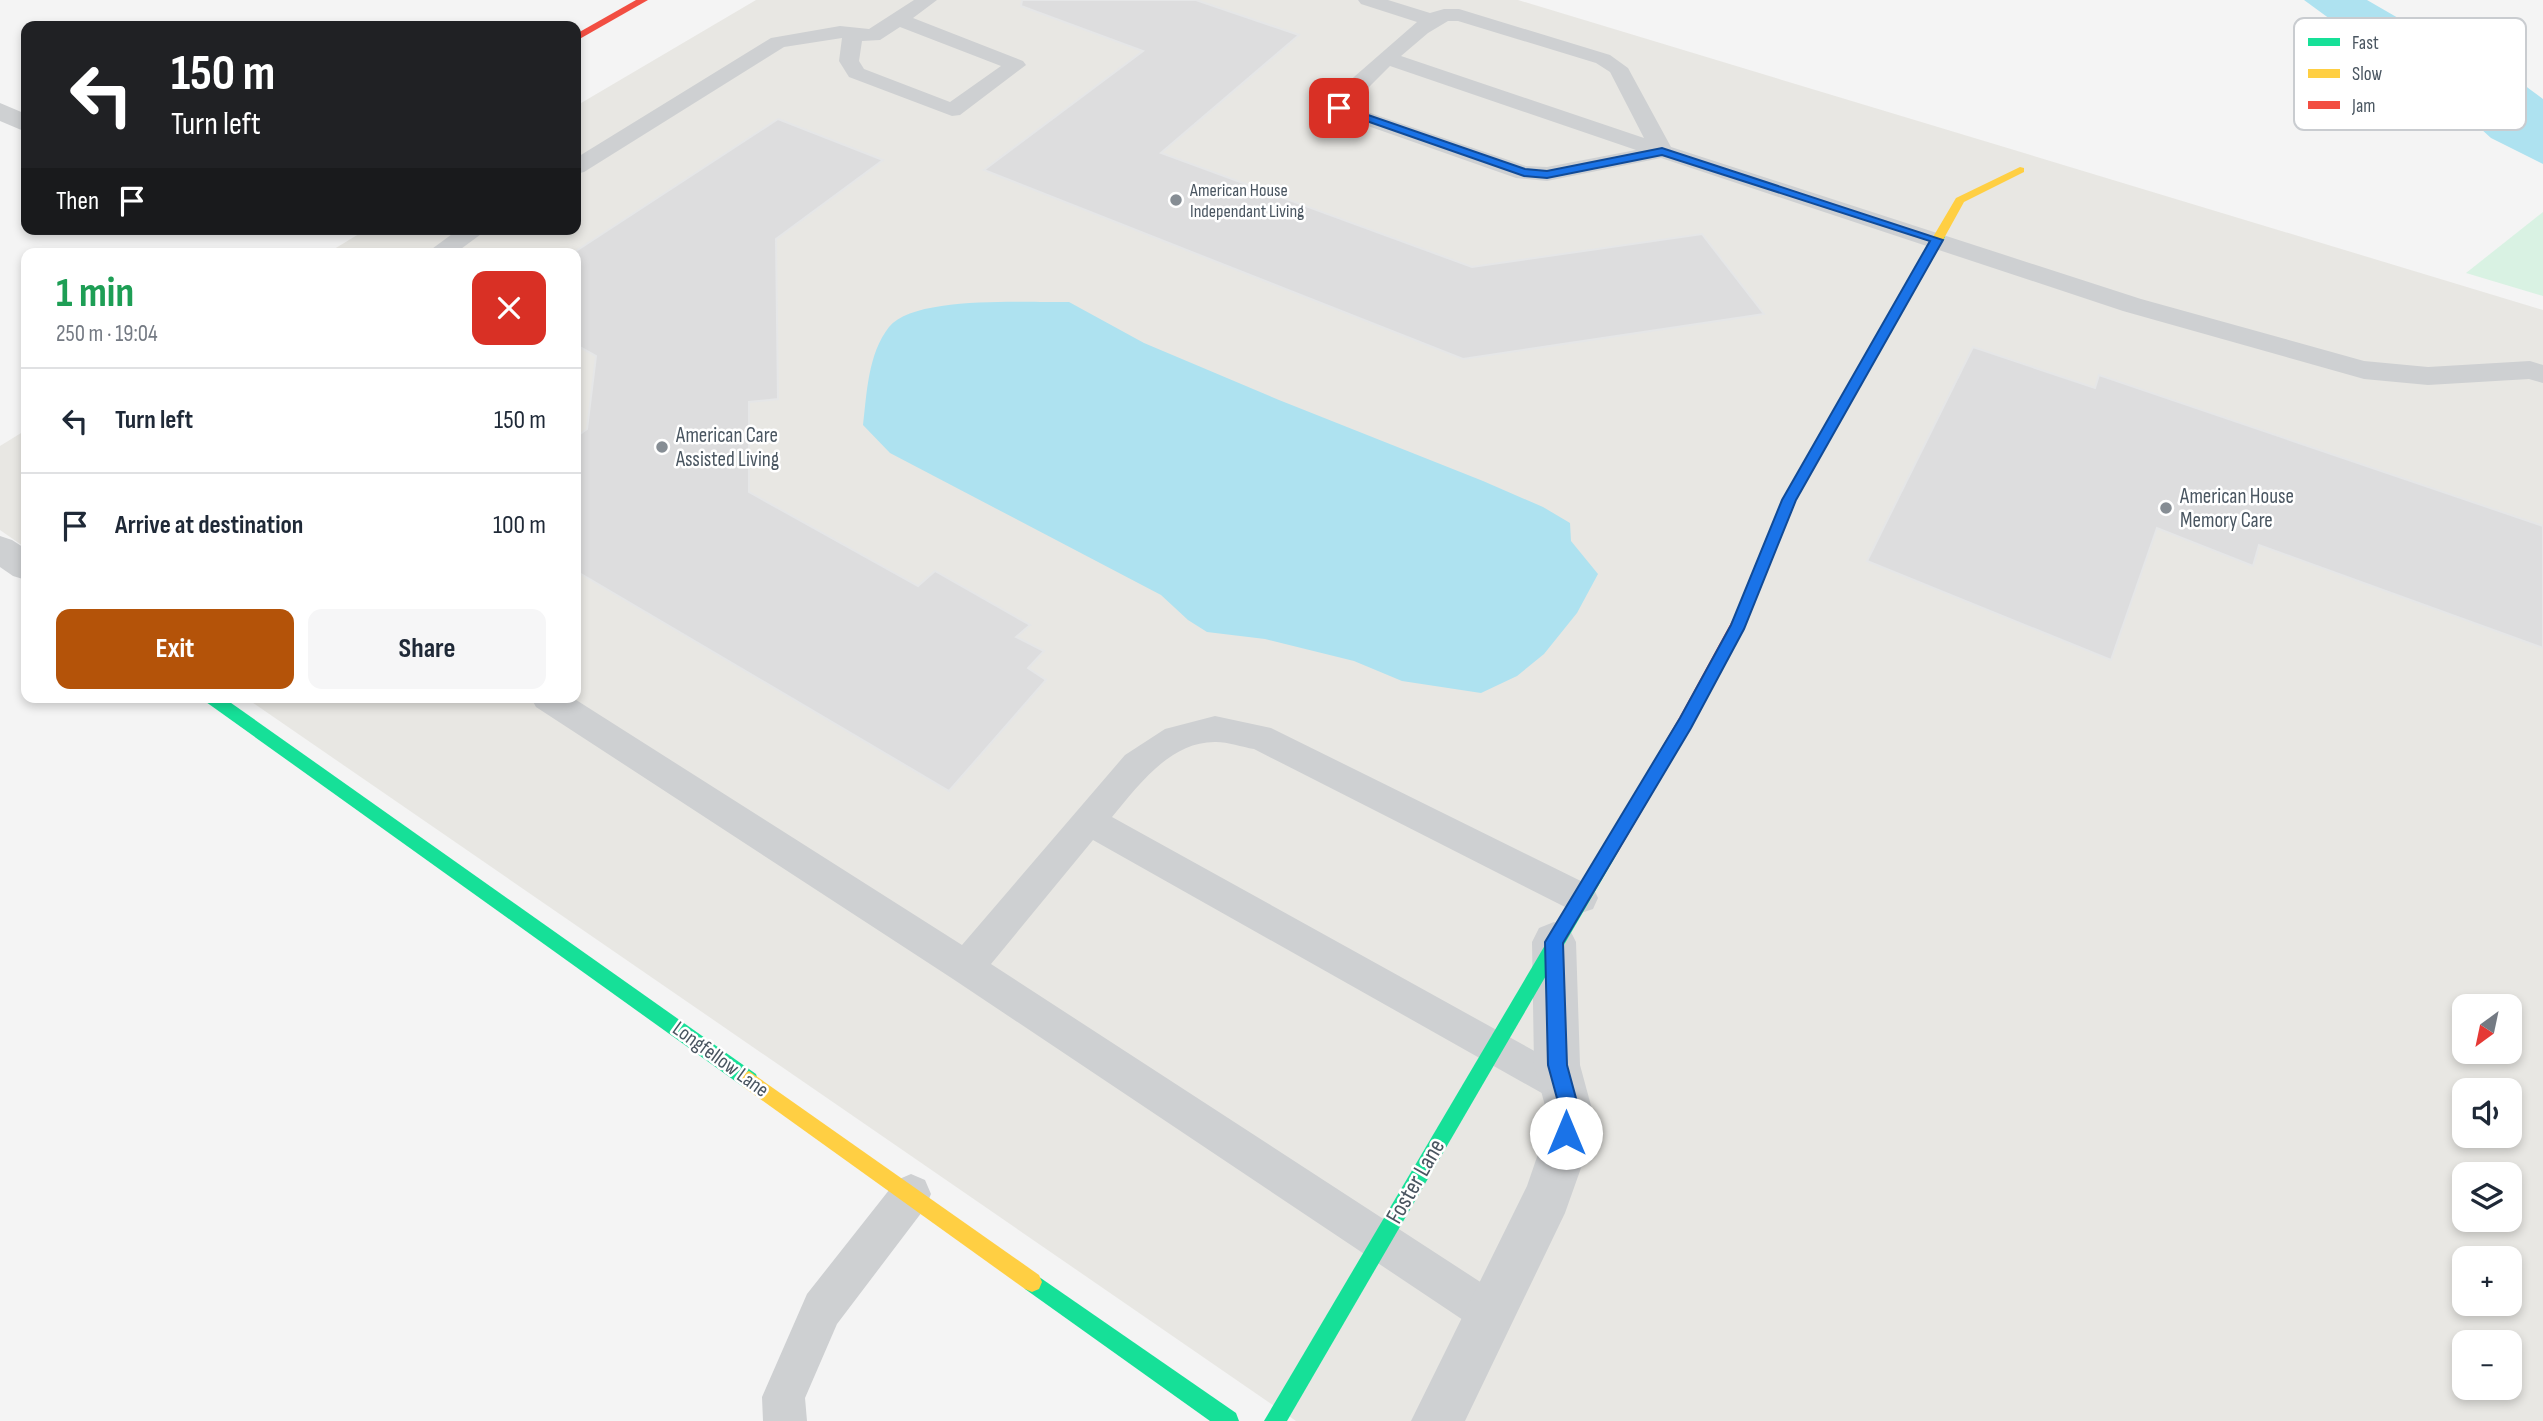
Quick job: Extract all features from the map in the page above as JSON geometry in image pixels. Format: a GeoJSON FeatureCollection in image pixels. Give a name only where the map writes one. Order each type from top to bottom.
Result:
{"type":"FeatureCollection","features":[{"type":"Feature","properties":{"kind":"street"},"geometry":{"type":"LineString","coordinates":[[581,35],[643,0]]}},
{"type":"Feature","properties":{"kind":"street"},"geometry":{"type":"LineString","coordinates":[[0,111],[21,122]]}},
{"type":"Feature","properties":{"kind":"street","name":"Foster Lane"},"geometry":{"type":"LineString","coordinates":[[1275,1421],[1685,723],[1739,625],[1789,500],[1960,200],[2020,170]]}},
{"type":"Feature","properties":{"kind":"street"},"geometry":{"type":"LineString","coordinates":[[0,549],[21,564]]}},
{"type":"Feature","properties":{"kind":"street","name":"Longfellow Lane"},"geometry":{"type":"LineString","coordinates":[[219,703],[1228,1421]]}},
{"type":"Feature","properties":{"kind":"street"},"geometry":{"type":"LineString","coordinates":[[1437,1421],[1548,1196],[1562,1154],[1570,1113],[1557,1065],[1554,942]]}},
{"type":"Feature","properties":{"kind":"lane"},"geometry":{"type":"LineString","coordinates":[[581,164],[778,42],[841,32],[873,36],[928,0]]}},
{"type":"Feature","properties":{"kind":"lane"},"geometry":{"type":"LineString","coordinates":[[1368,0],[1432,20]]}},
{"type":"Feature","properties":{"kind":"lane"},"geometry":{"type":"LineString","coordinates":[[1443,15],[1459,15],[1603,59],[1618,68],[1662,151],[1547,174],[1524,173],[1339,108],[1339,102],[1432,20],[1443,15]]}},
{"type":"Feature","properties":{"kind":"lane"},"geometry":{"type":"LineString","coordinates":[[853,33],[849,61],[856,74],[952,110],[1016,65],[898,19]]}},
{"type":"Feature","properties":{"kind":"lane"},"geometry":{"type":"LineString","coordinates":[[1388,58],[1662,151],[2132,304],[2364,370],[2428,376],[2530,370],[2543,374]]}},
{"type":"Feature","properties":{"kind":"lane"},"geometry":{"type":"LineString","coordinates":[[446,248],[467,235]]}},
{"type":"Feature","properties":{"kind":"lane"},"geometry":{"type":"LineString","coordinates":[[556,703],[966,967],[1490,1313]]}},
{"type":"Feature","properties":{"kind":"lane"},"geometry":{"type":"LineString","coordinates":[[966,967],[1136,765],[1176,738],[1215,729],[1260,737],[1581,898]]}},
{"type":"Feature","properties":{"kind":"lane"},"geometry":{"type":"LineString","coordinates":[[1089,821],[1563,1087]]}},
{"type":"Feature","properties":{"kind":"lane"},"geometry":{"type":"LineString","coordinates":[[785,1421],[783,1396],[822,1309],[911,1194]]}},
{"type":"Feature","properties":{"kind":"shaded area"},"geometry":{"type":"Polygon","coordinates":[[[756,0],[1518,0],[2543,310],[2543,1421],[1296,1421],[253,703],[581,703],[581,248],[336,248],[357,235],[581,235],[581,103],[756,0]]]}},
{"type":"Feature","properties":{"kind":"shaded area"},"geometry":{"type":"Polygon","coordinates":[[[21,433],[21,545],[0,530],[0,446],[21,433]]]}},
{"type":"Feature","properties":{"kind":"green space"},"geometry":{"type":"Polygon","coordinates":[[[2543,212],[2543,296],[2466,273],[2543,212]]]}},
{"type":"Feature","properties":{"kind":"water"},"geometry":{"type":"Polygon","coordinates":[[[2304,0],[2367,0],[2398,18],[2329,18],[2304,0]]]}},
{"type":"Feature","properties":{"kind":"water"},"geometry":{"type":"Polygon","coordinates":[[[2526,86],[2543,99],[2543,164],[2491,138],[2482,130],[2526,130],[2526,86]]]}},
{"type":"Feature","properties":{"kind":"water"},"geometry":{"type":"Polygon","coordinates":[[[1069,302],[1144,343],[1483,481],[1543,507],[1570,523],[1571,541],[1598,574],[1577,613],[1544,654],[1517,676],[1481,693],[1402,681],[1354,661],[1265,639],[1207,632],[1188,620],[1161,595],[890,453],[863,425],[870,374],[877,349],[889,327],[903,317],[947,305],[1069,302]]]}},
{"type":"Feature","properties":{"kind":"building","name":"American House Independant Living"},"geometry":{"type":"Polygon","coordinates":[[[1022,0],[1196,0],[1299,35],[1161,153],[1472,267],[1702,234],[1764,314],[1463,359],[984,170],[1143,51],[1021,6],[1022,0]]]}},
{"type":"Feature","properties":{"kind":"building","name":"American Care Assisted Living"},"geometry":{"type":"Polygon","coordinates":[[[778,119],[883,160],[776,239],[778,399],[749,402],[749,492],[918,586],[935,571],[1030,625],[1016,637],[1044,651],[1028,668],[1046,680],[949,791],[581,574],[581,433],[587,429],[596,356],[581,348],[581,248],[778,119]]]}},
{"type":"Feature","properties":{"kind":"building","name":"American House Memory Care"},"geometry":{"type":"Polygon","coordinates":[[[1973,347],[2095,388],[2099,375],[2543,526],[2543,648],[2259,545],[2253,566],[2157,528],[2111,660],[1867,561],[1973,347]]]}},
{"type":"Feature","properties":{"kind":"traffic: fast"},"geometry":{"type":"LineString","coordinates":[[1744,612],[1789,500],[1939,237]]}},
{"type":"Feature","properties":{"kind":"traffic: fast"},"geometry":{"type":"LineString","coordinates":[[219,703],[749,1080]]}},
{"type":"Feature","properties":{"kind":"traffic: fast"},"geometry":{"type":"LineString","coordinates":[[1275,1421],[1612,847]]}},
{"type":"Feature","properties":{"kind":"traffic: fast"},"geometry":{"type":"LineString","coordinates":[[1032,1282],[1228,1421]]}},
{"type":"Feature","properties":{"kind":"traffic: slow"},"geometry":{"type":"LineString","coordinates":[[1939,237],[1960,200],[2020,170]]}},
{"type":"Feature","properties":{"kind":"traffic: slow"},"geometry":{"type":"LineString","coordinates":[[749,1080],[1032,1282]]}},
{"type":"Feature","properties":{"kind":"traffic: jam"},"geometry":{"type":"LineString","coordinates":[[581,35],[643,0]]}},
{"type":"Feature","properties":{"kind":"traffic: jam"},"geometry":{"type":"LineString","coordinates":[[1612,847],[1685,723],[1744,612]]}},
{"type":"Feature","properties":{"kind":"place","name":"American House Independant Living"},"geometry":{"type":"Point","coordinates":[1176,200]}},
{"type":"Feature","properties":{"kind":"place","name":"American Care Assisted Living"},"geometry":{"type":"Point","coordinates":[662,447]}},
{"type":"Feature","properties":{"kind":"place","name":"American House Memory Care"},"geometry":{"type":"Point","coordinates":[2166,508]}},
{"type":"Feature","properties":{"kind":"route"},"geometry":{"type":"LineString","coordinates":[[1339,108],[1524,173],[1547,174],[1662,151],[1937,240],[1789,500],[1739,625],[1685,723],[1554,942],[1554,1027],[1557,1065],[1570,1113],[1566,1133]]}}]}
